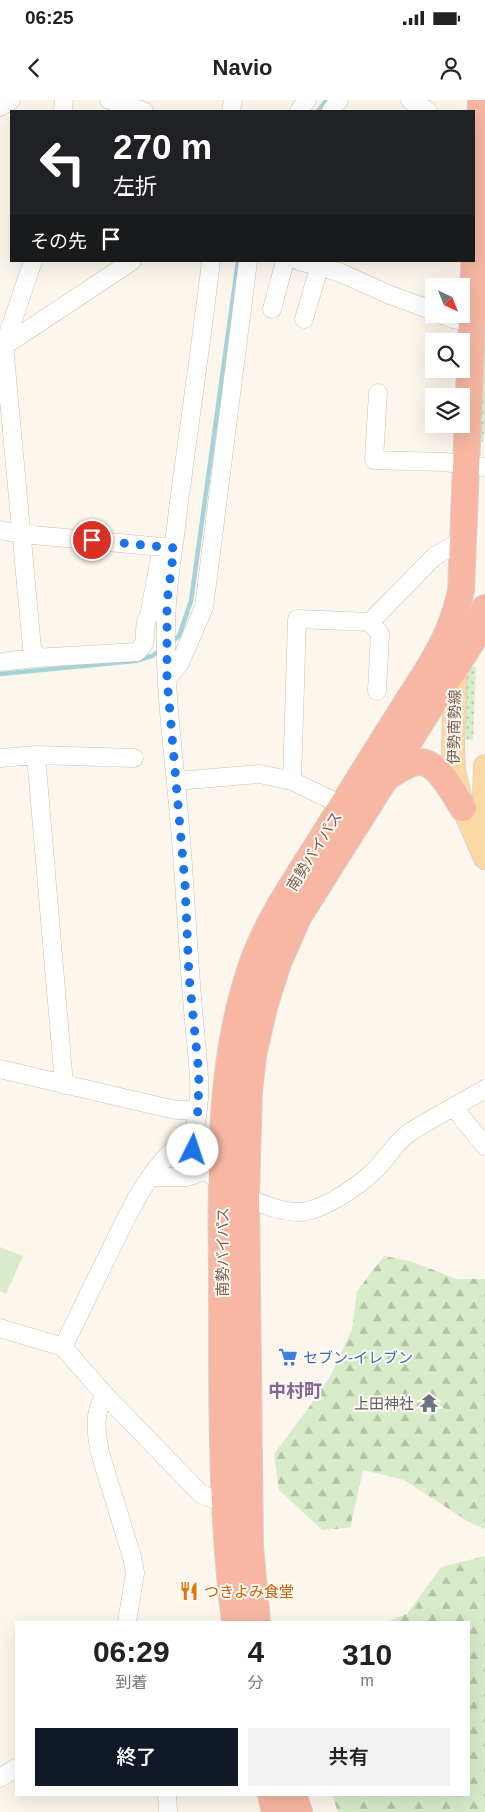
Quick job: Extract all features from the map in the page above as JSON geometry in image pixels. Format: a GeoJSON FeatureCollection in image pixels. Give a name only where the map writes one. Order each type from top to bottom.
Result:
{"type":"FeatureCollection","features":[{"type":"Feature","properties":{"kind":"highway","name":"南勢バイパス"},"geometry":{"type":"LineString","coordinates":[[475,208],[477,132],[482,100]]}},
{"type":"Feature","properties":{"kind":"highway","name":"南勢バイパス"},"geometry":{"type":"LineString","coordinates":[[235,1621],[228,1568],[224,1501],[214,1177],[228,1064],[237,1014],[252,966],[279,907],[445,640],[456,614],[461,590],[463,539],[476,466],[472,322],[474,262]]}},
{"type":"Feature","properties":{"kind":"highway","name":"南勢バイパス"},"geometry":{"type":"LineString","coordinates":[[257,1621],[250,1565],[246,1196],[249,1091],[253,1055],[269,988],[298,917],[455,670],[472,641],[485,608]]}},
{"type":"Feature","properties":{"kind":"highway"},"geometry":{"type":"LineString","coordinates":[[388,777],[405,766],[420,762],[428,764],[435,768],[445,780],[463,808]]}},
{"type":"Feature","properties":{"kind":"highway"},"geometry":{"type":"LineString","coordinates":[[271,1796],[276,1812]]}},
{"type":"Feature","properties":{"kind":"highway"},"geometry":{"type":"LineString","coordinates":[[293,1796],[298,1812]]}},
{"type":"Feature","properties":{"kind":"main road","name":"伊勢南勢線"},"geometry":{"type":"LineString","coordinates":[[461,590],[455,670],[452,748],[454,771],[463,808],[485,858]]}},
{"type":"Feature","properties":{"kind":"main road"},"geometry":{"type":"LineString","coordinates":[[484,837],[485,766]]}},
{"type":"Feature","properties":{"kind":"street"},"geometry":{"type":"LineString","coordinates":[[0,107],[11,100]]}},
{"type":"Feature","properties":{"kind":"street"},"geometry":{"type":"LineString","coordinates":[[114,101],[141,110]]}},
{"type":"Feature","properties":{"kind":"street"},"geometry":{"type":"LineString","coordinates":[[33,262],[4,346],[32,648],[38,658]]}},
{"type":"Feature","properties":{"kind":"street"},"geometry":{"type":"LineString","coordinates":[[4,346],[130,262]]}},
{"type":"Feature","properties":{"kind":"street"},"geometry":{"type":"LineString","coordinates":[[211,262],[168,548],[166,614],[167,672],[185,884],[189,976],[199,1074],[198,1110],[193,1150],[200,1164],[214,1177],[246,1196],[268,1206],[302,1212],[336,1198],[362,1183],[378,1167],[394,1146],[408,1134],[485,1090]]}},
{"type":"Feature","properties":{"kind":"street"},"geometry":{"type":"LineString","coordinates":[[167,672],[180,663],[204,607],[212,529],[248,262]]}},
{"type":"Feature","properties":{"kind":"street"},"geometry":{"type":"LineString","coordinates":[[272,309],[285,262]]}},
{"type":"Feature","properties":{"kind":"street"},"geometry":{"type":"LineString","coordinates":[[304,319],[312,264],[341,273],[425,309]]}},
{"type":"Feature","properties":{"kind":"street"},"geometry":{"type":"LineString","coordinates":[[378,393],[374,460],[476,466]]}},
{"type":"Feature","properties":{"kind":"street"},"geometry":{"type":"LineString","coordinates":[[0,530],[22,534],[168,548]]}},
{"type":"Feature","properties":{"kind":"street"},"geometry":{"type":"LineString","coordinates":[[292,781],[297,619],[370,622],[434,557],[463,539]]}},
{"type":"Feature","properties":{"kind":"street"},"geometry":{"type":"LineString","coordinates":[[0,662],[136,652],[142,648],[145,641],[146,619],[149,616],[168,548]]}},
{"type":"Feature","properties":{"kind":"street"},"geometry":{"type":"LineString","coordinates":[[370,622],[380,634],[377,691]]}},
{"type":"Feature","properties":{"kind":"street"},"geometry":{"type":"LineString","coordinates":[[36,754],[64,1085]]}},
{"type":"Feature","properties":{"kind":"street"},"geometry":{"type":"LineString","coordinates":[[0,758],[36,754],[134,758]]}},
{"type":"Feature","properties":{"kind":"street"},"geometry":{"type":"LineString","coordinates":[[176,782],[260,774],[292,781],[342,806]]}},
{"type":"Feature","properties":{"kind":"street"},"geometry":{"type":"LineString","coordinates":[[0,1070],[176,1110],[198,1110]]}},
{"type":"Feature","properties":{"kind":"street"},"geometry":{"type":"LineString","coordinates":[[454,1108],[485,1146]]}},
{"type":"Feature","properties":{"kind":"street"},"geometry":{"type":"LineString","coordinates":[[63,1346],[135,1200],[172,1150],[194,1133]]}},
{"type":"Feature","properties":{"kind":"street"},"geometry":{"type":"LineString","coordinates":[[151,1177],[214,1177]]}},
{"type":"Feature","properties":{"kind":"street"},"geometry":{"type":"LineString","coordinates":[[0,1328],[63,1346],[105,1395],[201,1494],[211,1499],[224,1501],[250,1499]]}},
{"type":"Feature","properties":{"kind":"street"},"geometry":{"type":"LineString","coordinates":[[105,1395],[97,1412],[97,1437],[135,1573],[127,1621]]}},
{"type":"Feature","properties":{"kind":"street"},"geometry":{"type":"LineString","coordinates":[[0,1778],[15,1769]]}},
{"type":"Feature","properties":{"kind":"street"},"geometry":{"type":"LineString","coordinates":[[167,1796],[168,1812]]}},
{"type":"Feature","properties":{"kind":"green space"},"geometry":{"type":"Polygon","coordinates":[[[485,271],[485,417],[484,439],[483,442],[479,442],[485,271]]]}},
{"type":"Feature","properties":{"kind":"green space"},"geometry":{"type":"Polygon","coordinates":[[[466,666],[476,667],[473,740],[466,740],[466,666]]]}},
{"type":"Feature","properties":{"kind":"green space"},"geometry":{"type":"Polygon","coordinates":[[[0,1247],[23,1256],[6,1294],[0,1291],[0,1247]]]}},
{"type":"Feature","properties":{"kind":"green space","name":"上田神社"},"geometry":{"type":"Polygon","coordinates":[[[384,1256],[410,1261],[457,1279],[485,1279],[485,1529],[469,1522],[404,1480],[363,1470],[350,1528],[322,1530],[279,1490],[274,1454],[331,1375],[352,1329],[357,1291],[384,1256]]]}},
{"type":"Feature","properties":{"kind":"green space"},"geometry":{"type":"Polygon","coordinates":[[[485,1556],[485,1812],[338,1812],[332,1796],[470,1796],[470,1621],[389,1621],[407,1614],[441,1567],[485,1556]]]}},
{"type":"Feature","properties":{"kind":"waterway"},"geometry":{"type":"LineString","coordinates":[[319,110],[327,100]]}},
{"type":"Feature","properties":{"kind":"waterway"},"geometry":{"type":"LineString","coordinates":[[170,643],[179,636],[191,601],[238,262]]}},
{"type":"Feature","properties":{"kind":"waterway"},"geometry":{"type":"LineString","coordinates":[[0,674],[135,661],[152,656],[162,649]]}},
{"type":"Feature","properties":{"kind":"place","name":"セブン-イレブン"},"geometry":{"type":"Point","coordinates":[288,1357]}},
{"type":"Feature","properties":{"kind":"place","name":"上田神社"},"geometry":{"type":"Point","coordinates":[429,1403]}},
{"type":"Feature","properties":{"kind":"place","name":"つきよみ食堂"},"geometry":{"type":"Point","coordinates":[189,1591]}},
{"type":"Feature","properties":{"kind":"district","name":"中村町"},"geometry":{"type":"Point","coordinates":[295,1391]}},
{"type":"Feature","properties":{"kind":"route"},"geometry":{"type":"LineString","coordinates":[[92,540],[174,548],[166,614],[167,679],[185,884],[189,976],[199,1074],[198,1110],[193,1150]]}}]}
